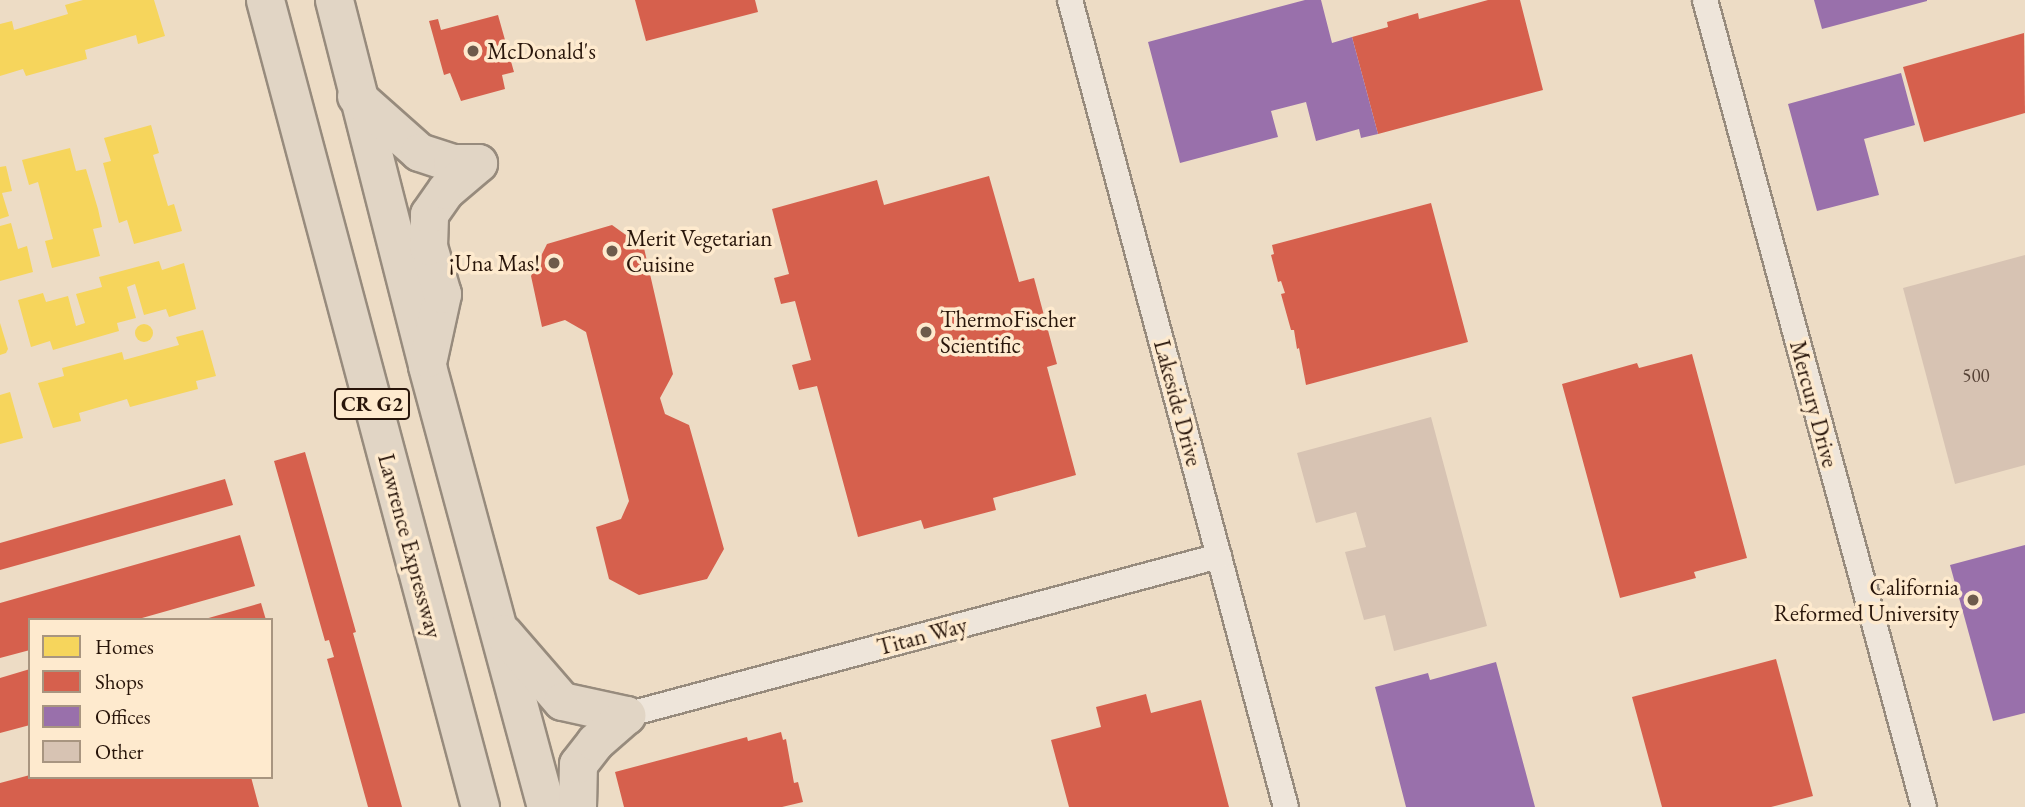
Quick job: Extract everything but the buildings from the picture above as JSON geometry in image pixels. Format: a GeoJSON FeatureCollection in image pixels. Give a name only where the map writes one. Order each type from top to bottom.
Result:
{"type":"FeatureCollection","features":[{"type":"Feature","properties":{"kind":"highway","name":"Lawrence Expressway"},"geometry":{"type":"LineString","coordinates":[[265,0],[480,807]]}},
{"type":"Feature","properties":{"kind":"highway","name":"CR G2"},"geometry":{"type":"LineString","coordinates":[[334,0],[356,96],[427,366],[547,807]]}},
{"type":"Feature","properties":{"kind":"highway"},"geometry":{"type":"LineString","coordinates":[[356,96],[419,152],[452,163],[478,163],[446,190],[429,214],[428,246],[442,294],[427,366]]}},
{"type":"Feature","properties":{"kind":"highway"},"geometry":{"type":"LineString","coordinates":[[499,629],[562,701],[573,706],[626,715]]}},
{"type":"Feature","properties":{"kind":"highway"},"geometry":{"type":"LineString","coordinates":[[577,807],[578,764],[595,742],[626,715]]}},
{"type":"Feature","properties":{"kind":"street","name":"Mercury Drive"},"geometry":{"type":"LineString","coordinates":[[1704,0],[1924,807]]}},
{"type":"Feature","properties":{"kind":"street","name":"Lakeside Drive"},"geometry":{"type":"LineString","coordinates":[[1074,1],[1286,807]]}},
{"type":"Feature","properties":{"kind":"street","name":"Titan Way"},"geometry":{"type":"LineString","coordinates":[[626,715],[1219,556]]}},
{"type":"Feature","properties":{"kind":"place","name":"McDonald's"},"geometry":{"type":"Point","coordinates":[473,51]}},
{"type":"Feature","properties":{"kind":"place","name":"Merit Vegetarian Cuisine"},"geometry":{"type":"Point","coordinates":[612,251]}},
{"type":"Feature","properties":{"kind":"place","name":"¡Una Mas!"},"geometry":{"type":"Point","coordinates":[554,263]}},
{"type":"Feature","properties":{"kind":"place","name":"ThermoFischer Scientific"},"geometry":{"type":"Point","coordinates":[926,332]}},
{"type":"Feature","properties":{"kind":"place","name":"California Reformed University"},"geometry":{"type":"Point","coordinates":[1973,600]}}]}
